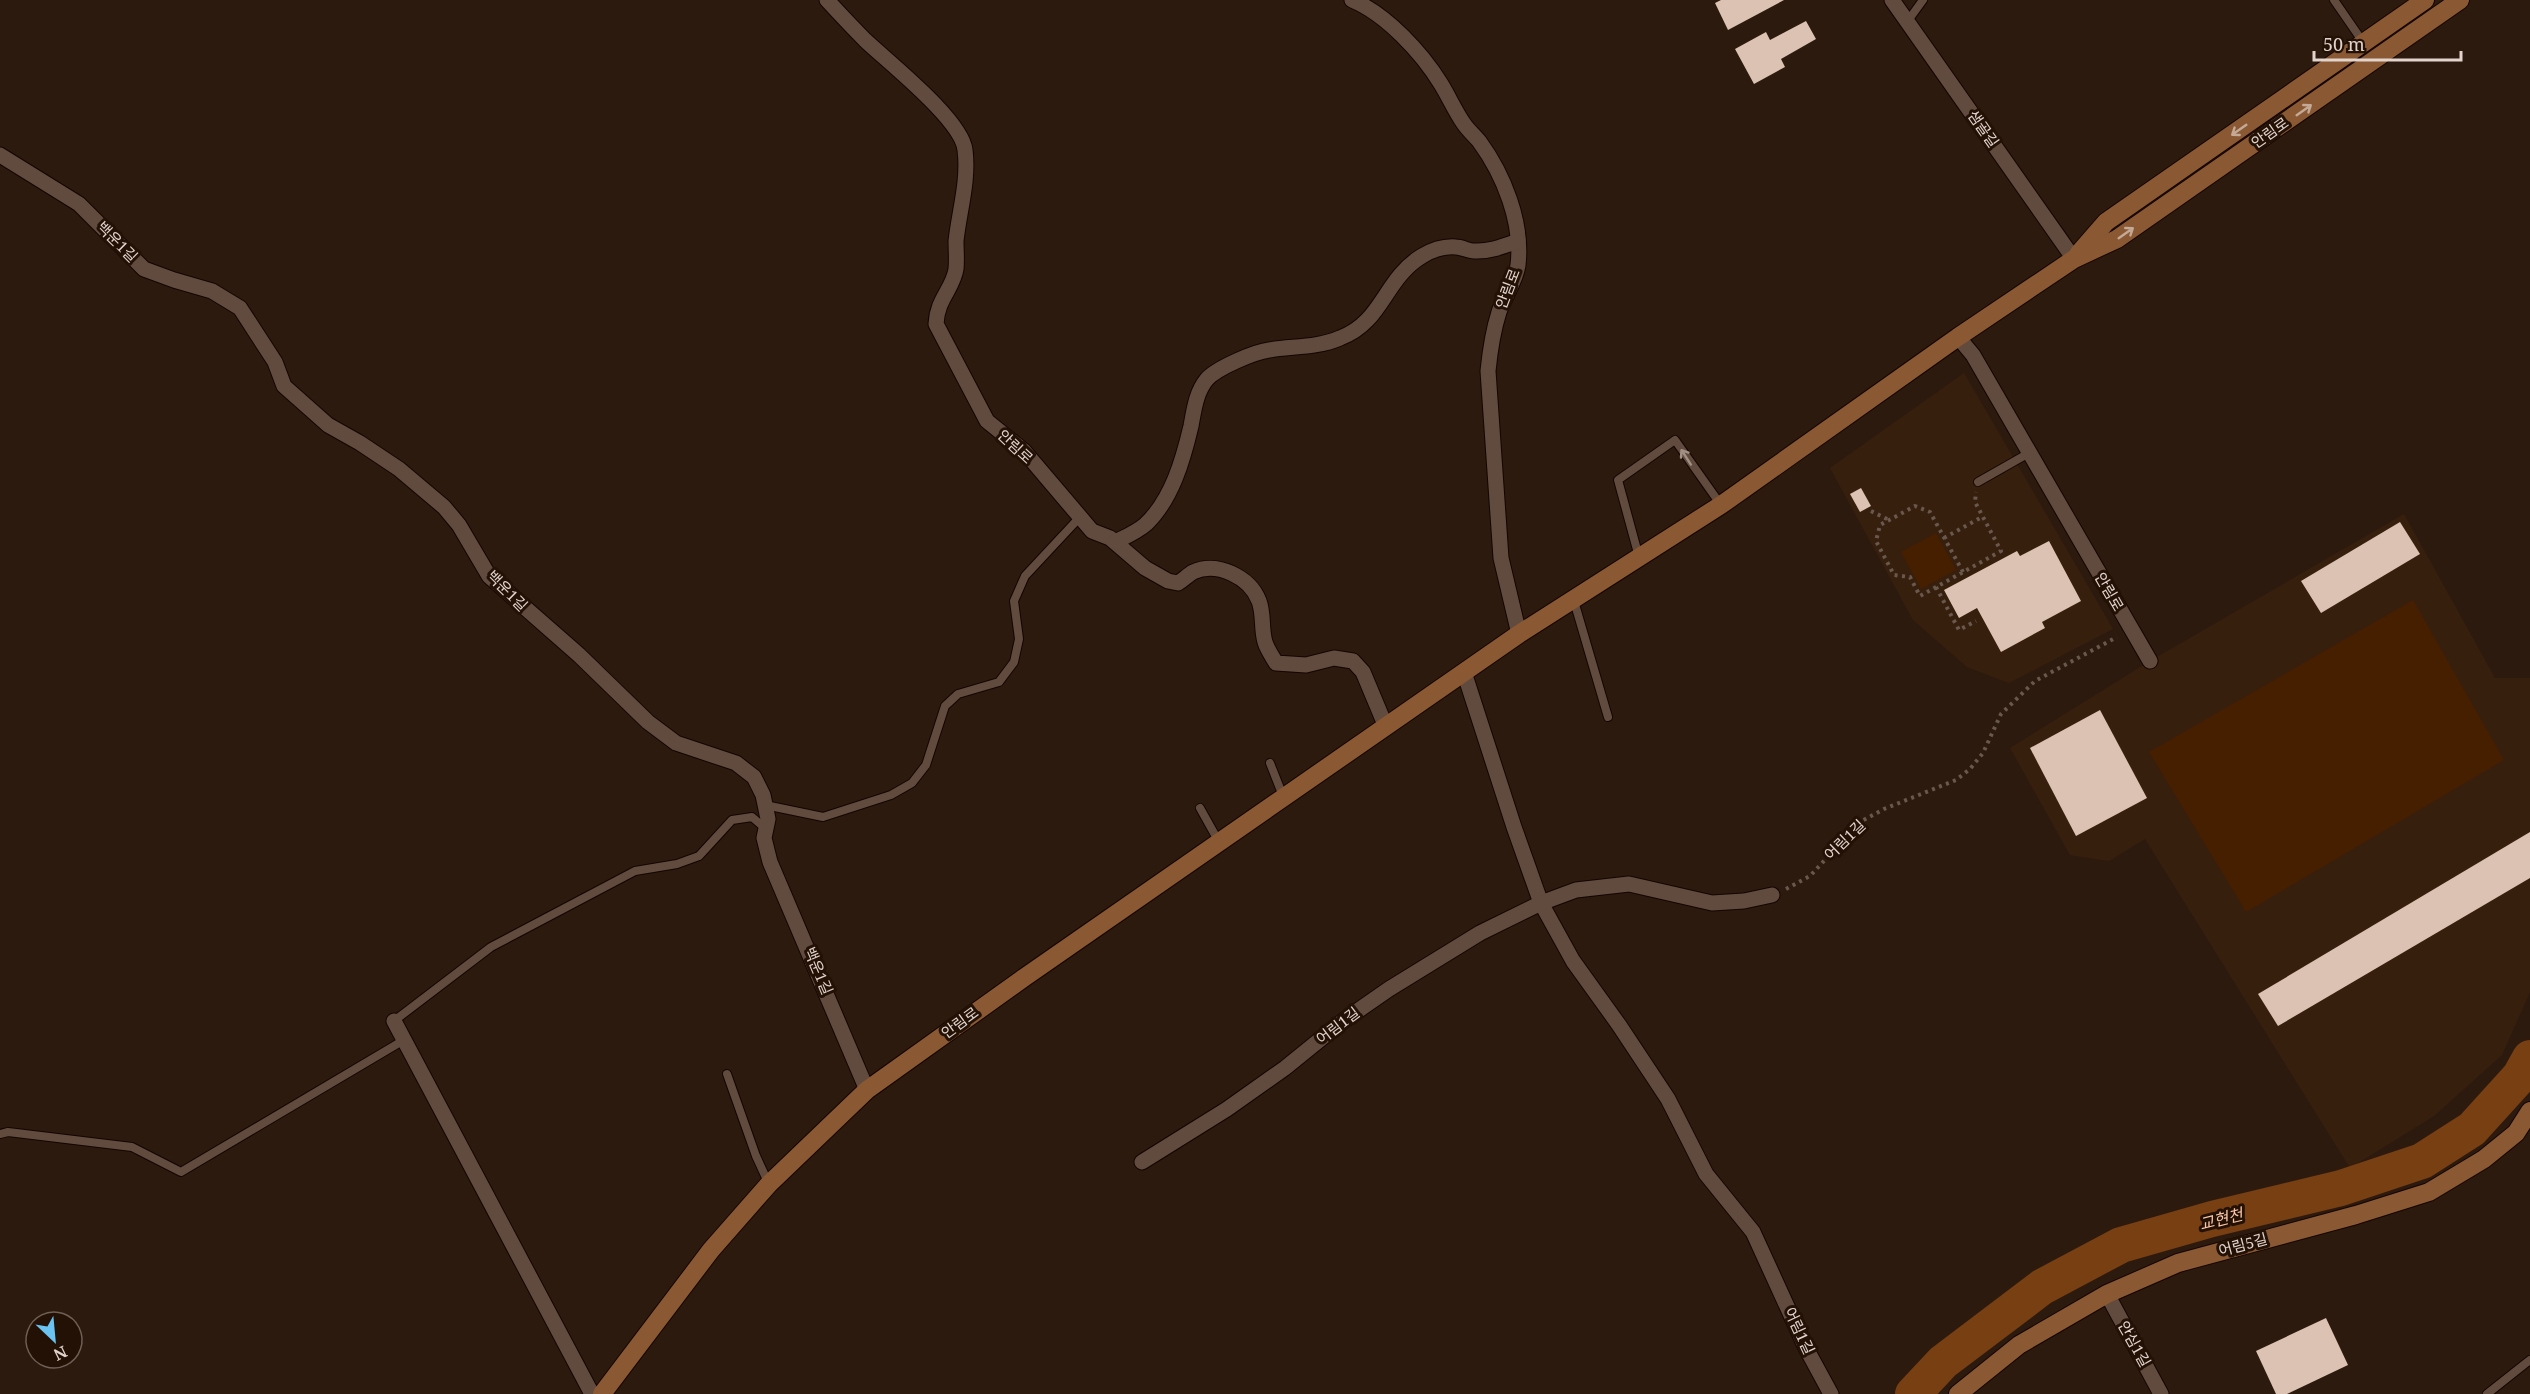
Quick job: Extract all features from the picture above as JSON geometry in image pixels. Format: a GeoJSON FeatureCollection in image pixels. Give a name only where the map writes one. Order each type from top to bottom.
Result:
{"type":"FeatureCollection","features":[{"type":"Feature","properties":{"kind":"street","name":"안림로"},"geometry":{"type":"LineString","coordinates":[[827,0],[867,42],[886,57],[907,80],[944,113],[958,132],[965,149],[965,179],[956,242],[956,271],[937,310],[936,324],[987,421],[1024,451],[1092,531],[1115,542],[1145,568],[1168,581],[1178,583],[1194,572],[1212,568],[1231,572],[1245,581],[1258,598],[1263,617],[1264,641],[1275,663],[1306,665],[1334,658],[1353,661],[1363,672],[1386,727]]}},
{"type":"Feature","properties":{"kind":"street","name":"안림로"},"geometry":{"type":"LineString","coordinates":[[1352,0],[1387,23],[1415,48],[1440,82],[1464,125],[1479,141],[1512,206],[1518,241],[1518,267],[1499,311],[1491,342],[1488,371],[1501,558],[1519,634]]}},
{"type":"Feature","properties":{"kind":"street","name":"샘골길"},"geometry":{"type":"LineString","coordinates":[[1892,0],[2074,259]]}},
{"type":"Feature","properties":{"kind":"street","name":"안림로"},"geometry":{"type":"LineString","coordinates":[[2074,259],[2106,222],[2425,0]]}},
{"type":"Feature","properties":{"kind":"street","name":"안림로"},"geometry":{"type":"LineString","coordinates":[[602,1394],[711,1250],[769,1184],[867,1090],[1519,634],[1721,505],[1958,337],[2074,259],[2117,239],[2460,0]]}},
{"type":"Feature","properties":{"kind":"street","name":"백운1길"},"geometry":{"type":"LineString","coordinates":[[0,155],[79,204],[144,269],[212,291],[240,308],[275,362],[284,386],[328,425],[389,463],[444,507],[459,525],[468,544],[489,576],[579,655],[648,722],[676,744],[736,763],[754,777],[768,819],[764,838],[770,862],[867,1090]]}},
{"type":"Feature","properties":{"kind":"street"},"geometry":{"type":"LineString","coordinates":[[1115,542],[1146,524],[1171,485],[1182,465],[1198,395],[1208,378],[1225,367],[1267,350],[1320,344],[1340,339],[1360,329],[1373,315],[1403,270],[1437,248],[1456,247],[1474,251],[1495,249],[1518,241]]}},
{"type":"Feature","properties":{"kind":"street","name":"안림로"},"geometry":{"type":"LineString","coordinates":[[1958,337],[1973,355],[2150,661]]}},
{"type":"Feature","properties":{"kind":"street","name":"어림1길"},"geometry":{"type":"LineString","coordinates":[[1464,672],[1541,903],[1573,961],[1668,1099],[1706,1174],[1753,1232],[1806,1348],[1831,1394]]}},
{"type":"Feature","properties":{"kind":"street","name":"어림1길"},"geometry":{"type":"LineString","coordinates":[[1142,1162],[1276,1074],[1342,1021],[1389,989],[1480,933],[1541,903],[1576,890],[1629,884],[1712,903],[1744,901],[1772,895]]}},
{"type":"Feature","properties":{"kind":"street"},"geometry":{"type":"LineString","coordinates":[[394,1021],[592,1394]]}},
{"type":"Feature","properties":{"kind":"street","name":"어림5길"},"geometry":{"type":"LineString","coordinates":[[1958,1394],[2019,1345],[2107,1294],[2178,1263],[2356,1215],[2429,1192],[2484,1159],[2516,1133],[2530,1111]]}},
{"type":"Feature","properties":{"kind":"street","name":"안심1길"},"geometry":{"type":"LineString","coordinates":[[2107,1294],[2162,1394]]}},
{"type":"Feature","properties":{"kind":"lane"},"geometry":{"type":"LineString","coordinates":[[1907,22],[1923,0]]}},
{"type":"Feature","properties":{"kind":"lane"},"geometry":{"type":"LineString","coordinates":[[2334,0],[2364,44]]}},
{"type":"Feature","properties":{"kind":"lane"},"geometry":{"type":"LineString","coordinates":[[1639,559],[1618,480],[1675,440],[1721,505]]}},
{"type":"Feature","properties":{"kind":"lane"},"geometry":{"type":"LineString","coordinates":[[1978,482],[2029,453]]}},
{"type":"Feature","properties":{"kind":"lane"},"geometry":{"type":"LineString","coordinates":[[765,805],[823,817],[891,795],[912,783],[926,765],[945,706],[958,694],[999,682],[1014,662],[1019,639],[1014,601],[1025,576],[1080,517]]}},
{"type":"Feature","properties":{"kind":"lane"},"geometry":{"type":"LineString","coordinates":[[1574,601],[1608,717]]}},
{"type":"Feature","properties":{"kind":"lane"},"geometry":{"type":"LineString","coordinates":[[1270,763],[1284,798]]}},
{"type":"Feature","properties":{"kind":"lane"},"geometry":{"type":"LineString","coordinates":[[1200,808],[1219,842]]}},
{"type":"Feature","properties":{"kind":"lane"},"geometry":{"type":"LineString","coordinates":[[394,1021],[491,947],[635,871],[677,864],[699,856],[732,820],[752,817],[766,829]]}},
{"type":"Feature","properties":{"kind":"lane"},"geometry":{"type":"LineString","coordinates":[[0,1134],[8,1132],[132,1147],[181,1172],[404,1040]]}},
{"type":"Feature","properties":{"kind":"lane"},"geometry":{"type":"LineString","coordinates":[[727,1074],[756,1156],[769,1184]]}},
{"type":"Feature","properties":{"kind":"lane"},"geometry":{"type":"LineString","coordinates":[[2487,1394],[2530,1360]]}},
{"type":"Feature","properties":{"kind":"path"},"geometry":{"type":"LineString","coordinates":[[1963,572],[1930,512],[1915,506],[1880,525],[1876,541],[1894,574],[1910,577],[1920,596],[2001,551],[1975,502],[1978,482]]}},
{"type":"Feature","properties":{"kind":"path"},"geometry":{"type":"LineString","coordinates":[[1871,511],[1890,520]]}},
{"type":"Feature","properties":{"kind":"path"},"geometry":{"type":"LineString","coordinates":[[1944,538],[1983,517]]}},
{"type":"Feature","properties":{"kind":"path"},"geometry":{"type":"LineString","coordinates":[[1936,587],[1959,630],[1976,621]]}},
{"type":"Feature","properties":{"kind":"path","name":"어림1길"},"geometry":{"type":"LineString","coordinates":[[1772,895],[1793,887],[1810,876],[1860,822],[1884,809],[1956,780],[1970,769],[1983,753],[2001,714],[2035,681],[2131,630]]}},
{"type":"Feature","properties":{"kind":"shaded area"},"geometry":{"type":"Polygon","coordinates":[[[1964,373],[2113,629],[2009,683],[1967,667],[1913,620],[1830,468],[1964,373]]]}},
{"type":"Feature","properties":{"kind":"shaded area"},"geometry":{"type":"Polygon","coordinates":[[[2404,514],[2495,678],[2530,678],[2530,992],[2502,1055],[2434,1116],[2350,1168],[2145,839],[2109,861],[2070,855],[2010,748],[2150,661],[2404,514]]]}},
{"type":"Feature","properties":{"kind":"shaded area"},"geometry":{"type":"Polygon","coordinates":[[[1936,533],[1956,570],[1921,589],[1901,552],[1936,533]]]}},
{"type":"Feature","properties":{"kind":"shaded area"},"geometry":{"type":"Polygon","coordinates":[[[2413,600],[2504,760],[2246,912],[2149,752],[2413,600]]]}},
{"type":"Feature","properties":{"kind":"building"},"geometry":{"type":"Polygon","coordinates":[[[1721,0],[1784,0],[1728,30],[1715,3],[1721,0]]]}},
{"type":"Feature","properties":{"kind":"building"},"geometry":{"type":"Polygon","coordinates":[[[1806,21],[1816,39],[1781,59],[1785,67],[1754,84],[1735,49],[1766,32],[1770,40],[1806,21]]]}},
{"type":"Feature","properties":{"kind":"building"},"geometry":{"type":"Polygon","coordinates":[[[1861,488],[1871,506],[1860,512],[1850,494],[1861,488]]]}},
{"type":"Feature","properties":{"kind":"building"},"geometry":{"type":"Polygon","coordinates":[[[2400,522],[2420,554],[2321,613],[2301,581],[2400,522]]]}},
{"type":"Feature","properties":{"kind":"building"},"geometry":{"type":"Polygon","coordinates":[[[2049,541],[2081,601],[2042,622],[2045,628],[2001,652],[1977,608],[1959,618],[1944,590],[2017,551],[2020,556],[2049,541]]]}},
{"type":"Feature","properties":{"kind":"building"},"geometry":{"type":"Polygon","coordinates":[[[2100,710],[2147,798],[2076,836],[2030,748],[2100,710]]]}},
{"type":"Feature","properties":{"kind":"building"},"geometry":{"type":"Polygon","coordinates":[[[2530,832],[2530,878],[2278,1026],[2258,994],[2530,832]]]}},
{"type":"Feature","properties":{"kind":"building"},"geometry":{"type":"Polygon","coordinates":[[[2326,1318],[2348,1365],[2287,1394],[2276,1394],[2256,1351],[2326,1318]]]}},
{"type":"Feature","properties":{"kind":"waterway","name":"교현천"},"geometry":{"type":"LineString","coordinates":[[1913,1394],[1943,1362],[2042,1287],[2121,1245],[2212,1219],[2341,1188],[2422,1161],[2472,1129],[2520,1076],[2530,1058]]}}]}
